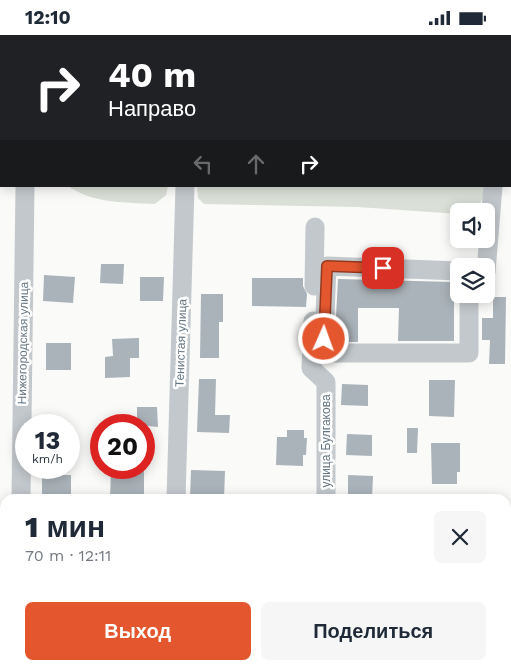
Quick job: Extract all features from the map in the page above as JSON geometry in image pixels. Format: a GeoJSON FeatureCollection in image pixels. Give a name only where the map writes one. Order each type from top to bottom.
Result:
{"type":"FeatureCollection","features":[{"type":"Feature","properties":{"kind":"street","name":"Нижегородская улица"},"geometry":{"type":"LineString","coordinates":[[21,494],[25,187]]}},
{"type":"Feature","properties":{"kind":"street","name":"Тенистая улица"},"geometry":{"type":"LineString","coordinates":[[176,494],[185,187]]}},
{"type":"Feature","properties":{"kind":"street"},"geometry":{"type":"LineString","coordinates":[[487,258],[493,187]]}},
{"type":"Feature","properties":{"kind":"street","name":"улица Булгакова"},"geometry":{"type":"LineString","coordinates":[[315,227],[311,368],[326,382],[326,494]]}},
{"type":"Feature","properties":{"kind":"street"},"geometry":{"type":"LineString","coordinates":[[450,271],[327,266],[324,339],[335,353],[469,353],[469,303]]}},
{"type":"Feature","properties":{"kind":"shaded area"},"geometry":{"type":"Polygon","coordinates":[[[70,187],[168,187],[166,195],[155,204],[110,201],[78,192],[70,187]]]}},
{"type":"Feature","properties":{"kind":"shaded area"},"geometry":{"type":"Polygon","coordinates":[[[197,187],[484,187],[486,190],[480,203],[450,203],[450,213],[358,207],[204,204],[198,198],[197,187]]]}},
{"type":"Feature","properties":{"kind":"building"},"geometry":{"type":"Polygon","coordinates":[[[101,264],[124,264],[123,284],[100,283],[101,264]]]}},
{"type":"Feature","properties":{"kind":"building"},"geometry":{"type":"Polygon","coordinates":[[[44,275],[75,277],[73,303],[43,301],[44,275]]]}},
{"type":"Feature","properties":{"kind":"building"},"geometry":{"type":"Polygon","coordinates":[[[140,277],[164,277],[163,301],[140,301],[140,277]]]}},
{"type":"Feature","properties":{"kind":"building"},"geometry":{"type":"Polygon","coordinates":[[[252,278],[303,278],[303,286],[307,294],[306,307],[252,306],[252,278]]]}},
{"type":"Feature","properties":{"kind":"building"},"geometry":{"type":"Polygon","coordinates":[[[338,279],[450,282],[450,303],[454,303],[454,341],[398,341],[399,308],[358,308],[358,342],[340,342],[335,335],[338,279]]]}},
{"type":"Feature","properties":{"kind":"building"},"geometry":{"type":"Polygon","coordinates":[[[201,294],[223,294],[223,322],[219,322],[219,358],[200,358],[201,294]]]}},
{"type":"Feature","properties":{"kind":"building"},"geometry":{"type":"Polygon","coordinates":[[[495,297],[506,297],[505,364],[489,364],[490,340],[482,340],[482,318],[493,318],[495,297]]]}},
{"type":"Feature","properties":{"kind":"building"},"geometry":{"type":"Polygon","coordinates":[[[139,338],[139,358],[130,358],[130,377],[105,378],[105,357],[113,356],[112,339],[139,338]]]}},
{"type":"Feature","properties":{"kind":"building"},"geometry":{"type":"Polygon","coordinates":[[[46,343],[71,343],[71,370],[46,370],[46,343]]]}},
{"type":"Feature","properties":{"kind":"building"},"geometry":{"type":"Polygon","coordinates":[[[199,379],[216,379],[215,415],[230,415],[229,433],[197,432],[199,379]]]}},
{"type":"Feature","properties":{"kind":"building"},"geometry":{"type":"Polygon","coordinates":[[[429,380],[455,380],[454,417],[429,416],[429,380]]]}},
{"type":"Feature","properties":{"kind":"building"},"geometry":{"type":"Polygon","coordinates":[[[342,384],[368,385],[368,406],[341,405],[342,384]]]}},
{"type":"Feature","properties":{"kind":"building"},"geometry":{"type":"Polygon","coordinates":[[[137,407],[157,407],[158,427],[155,427],[155,414],[137,414],[137,407]]]}},
{"type":"Feature","properties":{"kind":"building"},"geometry":{"type":"Polygon","coordinates":[[[407,428],[418,428],[417,453],[407,453],[407,428]]]}},
{"type":"Feature","properties":{"kind":"building"},"geometry":{"type":"Polygon","coordinates":[[[287,430],[304,430],[304,438],[307,438],[306,455],[303,455],[303,466],[276,465],[277,437],[287,437],[287,430]]]}},
{"type":"Feature","properties":{"kind":"building"},"geometry":{"type":"Polygon","coordinates":[[[347,434],[372,435],[372,456],[346,455],[347,434]]]}},
{"type":"Feature","properties":{"kind":"building"},"geometry":{"type":"Polygon","coordinates":[[[431,443],[460,443],[460,472],[457,472],[457,484],[432,484],[431,443]]]}},
{"type":"Feature","properties":{"kind":"building"},"geometry":{"type":"Polygon","coordinates":[[[191,470],[225,471],[224,494],[190,494],[191,470]]]}},
{"type":"Feature","properties":{"kind":"building"},"geometry":{"type":"Polygon","coordinates":[[[348,475],[373,476],[372,494],[348,494],[348,475]]]}},
{"type":"Feature","properties":{"kind":"building"},"geometry":{"type":"Polygon","coordinates":[[[42,479],[71,479],[71,494],[42,494],[42,479]]]}},
{"type":"Feature","properties":{"kind":"building"},"geometry":{"type":"Polygon","coordinates":[[[111,479],[144,479],[144,494],[110,494],[111,479]]]}},
{"type":"Feature","properties":{"kind":"route"},"geometry":{"type":"LineString","coordinates":[[324,339],[327,266],[383,268]]}}]}
